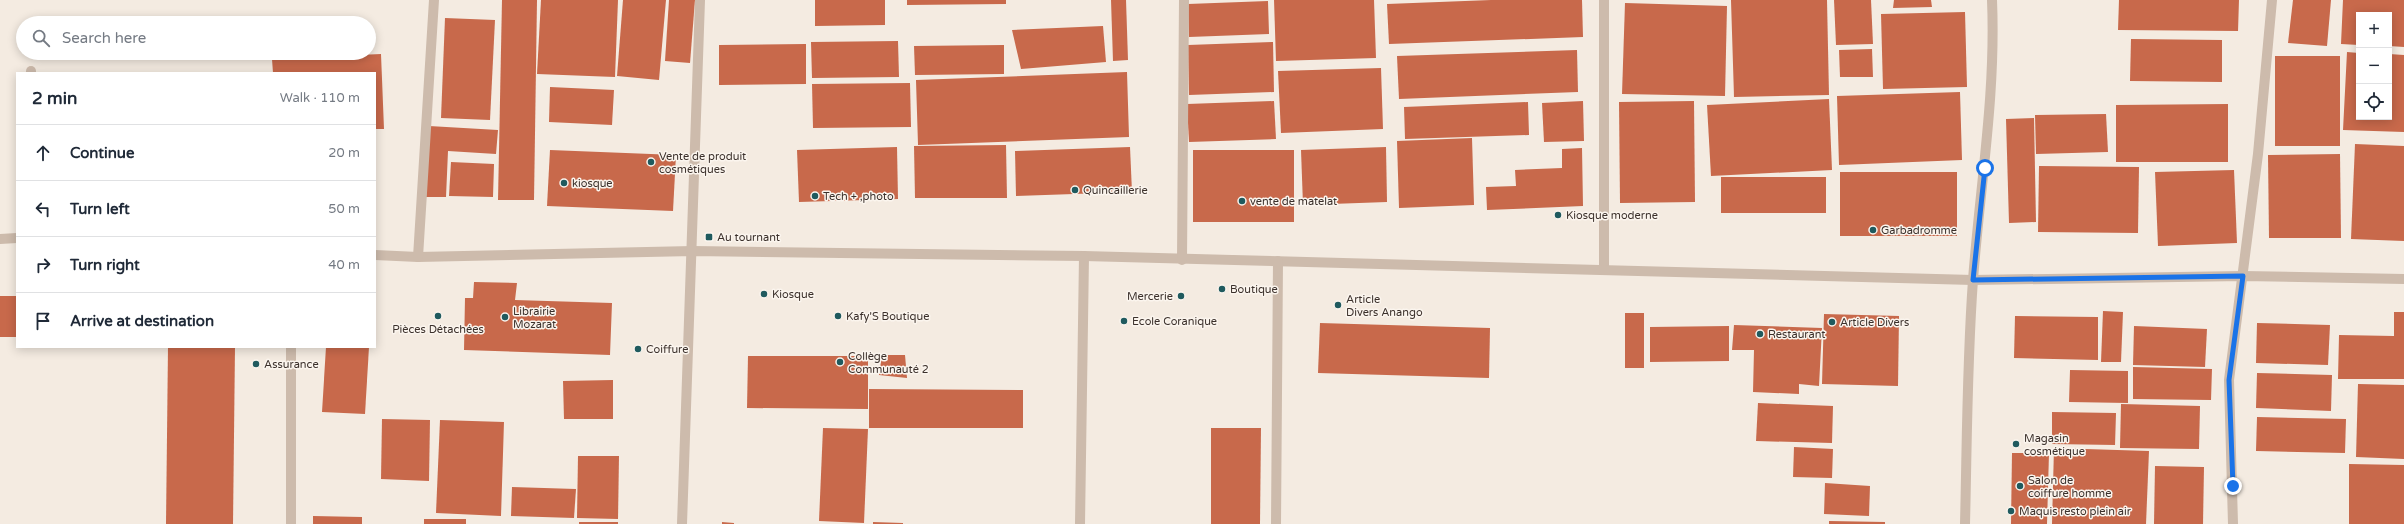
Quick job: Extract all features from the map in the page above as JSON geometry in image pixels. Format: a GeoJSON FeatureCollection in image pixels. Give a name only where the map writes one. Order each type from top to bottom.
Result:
{"type":"FeatureCollection","features":[{"type":"Feature","properties":{"kind":"street"},"geometry":{"type":"LineString","coordinates":[[418,257],[434,0]]}},
{"type":"Feature","properties":{"kind":"street"},"geometry":{"type":"LineString","coordinates":[[682,524],[693,251],[700,0]]}},
{"type":"Feature","properties":{"kind":"street"},"geometry":{"type":"LineString","coordinates":[[1182,260],[1184,0]]}},
{"type":"Feature","properties":{"kind":"street"},"geometry":{"type":"LineString","coordinates":[[1604,0],[1604,270]]}},
{"type":"Feature","properties":{"kind":"street"},"geometry":{"type":"LineString","coordinates":[[1965,524],[1973,280],[1985,168],[1994,41],[1992,0]]}},
{"type":"Feature","properties":{"kind":"street"},"geometry":{"type":"LineString","coordinates":[[2233,524],[2229,380],[2243,276],[2272,0]]}},
{"type":"Feature","properties":{"kind":"street"},"geometry":{"type":"LineString","coordinates":[[0,239],[16,238]]}},
{"type":"Feature","properties":{"kind":"street"},"geometry":{"type":"LineString","coordinates":[[376,255],[418,257],[693,251],[1084,256],[1182,260],[1278,261],[1973,280],[2243,276],[2404,279]]}},
{"type":"Feature","properties":{"kind":"street"},"geometry":{"type":"LineString","coordinates":[[1080,524],[1084,256]]}},
{"type":"Feature","properties":{"kind":"street"},"geometry":{"type":"LineString","coordinates":[[1276,524],[1278,261]]}},
{"type":"Feature","properties":{"kind":"street"},"geometry":{"type":"LineString","coordinates":[[291,348],[291,524]]}},
{"type":"Feature","properties":{"kind":"building"},"geometry":{"type":"Polygon","coordinates":[[[502,0],[537,0],[534,200],[498,200],[502,0]]]}},
{"type":"Feature","properties":{"kind":"building"},"geometry":{"type":"Polygon","coordinates":[[[541,0],[618,0],[615,77],[537,74],[541,0]]]}},
{"type":"Feature","properties":{"kind":"building"},"geometry":{"type":"Polygon","coordinates":[[[623,0],[666,0],[659,80],[617,76],[623,0]]]}},
{"type":"Feature","properties":{"kind":"building"},"geometry":{"type":"Polygon","coordinates":[[[669,0],[695,0],[690,63],[665,61],[669,0]]]}},
{"type":"Feature","properties":{"kind":"building"},"geometry":{"type":"Polygon","coordinates":[[[815,0],[885,0],[885,25],[815,26],[815,0]]]}},
{"type":"Feature","properties":{"kind":"building"},"geometry":{"type":"Polygon","coordinates":[[[907,0],[1006,0],[1006,4],[907,5],[907,0]]]}},
{"type":"Feature","properties":{"kind":"building"},"geometry":{"type":"Polygon","coordinates":[[[1111,0],[1126,0],[1128,60],[1113,61],[1111,0]]]}},
{"type":"Feature","properties":{"kind":"building"},"geometry":{"type":"Polygon","coordinates":[[[1274,0],[1374,0],[1376,58],[1276,61],[1274,0]]]}},
{"type":"Feature","properties":{"kind":"building"},"geometry":{"type":"Polygon","coordinates":[[[1491,0],[1582,0],[1583,37],[1389,44],[1387,4],[1491,0]]]}},
{"type":"Feature","properties":{"kind":"building"},"geometry":{"type":"Polygon","coordinates":[[[1731,0],[1827,0],[1829,95],[1734,97],[1731,0]]]}},
{"type":"Feature","properties":{"kind":"building"},"geometry":{"type":"Polygon","coordinates":[[[1834,0],[1871,0],[1873,44],[1836,45],[1834,0]]]}},
{"type":"Feature","properties":{"kind":"building"},"geometry":{"type":"Polygon","coordinates":[[[1894,0],[1931,0],[1932,7],[1893,8],[1894,0]]]}},
{"type":"Feature","properties":{"kind":"building"},"geometry":{"type":"Polygon","coordinates":[[[2119,0],[2239,0],[2238,31],[2118,30],[2119,0]]]}},
{"type":"Feature","properties":{"kind":"building"},"geometry":{"type":"Polygon","coordinates":[[[2293,0],[2331,0],[2327,46],[2288,43],[2293,0]]]}},
{"type":"Feature","properties":{"kind":"building"},"geometry":{"type":"Polygon","coordinates":[[[2343,0],[2404,0],[2404,47],[2392,46],[2392,12],[2356,12],[2356,45],[2341,44],[2343,0]]]}},
{"type":"Feature","properties":{"kind":"building"},"geometry":{"type":"Polygon","coordinates":[[[1268,1],[1269,34],[1189,37],[1188,4],[1268,1]]]}},
{"type":"Feature","properties":{"kind":"building"},"geometry":{"type":"Polygon","coordinates":[[[1625,3],[1727,6],[1725,96],[1622,94],[1625,3]]]}},
{"type":"Feature","properties":{"kind":"building"},"geometry":{"type":"Polygon","coordinates":[[[1965,12],[1967,87],[1883,89],[1881,14],[1965,12]]]}},
{"type":"Feature","properties":{"kind":"building"},"geometry":{"type":"Polygon","coordinates":[[[445,18],[495,20],[490,120],[441,118],[445,18]]]}},
{"type":"Feature","properties":{"kind":"building"},"geometry":{"type":"Polygon","coordinates":[[[1103,26],[1106,62],[1021,69],[1012,30],[1103,26]]]}},
{"type":"Feature","properties":{"kind":"building"},"geometry":{"type":"Polygon","coordinates":[[[2131,39],[2222,40],[2222,82],[2130,81],[2131,39]]]}},
{"type":"Feature","properties":{"kind":"building"},"geometry":{"type":"Polygon","coordinates":[[[898,41],[899,77],[812,78],[811,42],[898,41]]]}},
{"type":"Feature","properties":{"kind":"building"},"geometry":{"type":"Polygon","coordinates":[[[1273,42],[1274,92],[1189,95],[1188,45],[1273,42]]]}},
{"type":"Feature","properties":{"kind":"building"},"geometry":{"type":"Polygon","coordinates":[[[806,44],[806,84],[719,85],[719,45],[806,44]]]}},
{"type":"Feature","properties":{"kind":"building"},"geometry":{"type":"Polygon","coordinates":[[[1004,45],[1004,74],[915,75],[914,46],[1004,45]]]}},
{"type":"Feature","properties":{"kind":"building"},"geometry":{"type":"Polygon","coordinates":[[[1872,49],[1873,77],[1840,77],[1839,50],[1872,49]]]}},
{"type":"Feature","properties":{"kind":"building"},"geometry":{"type":"Polygon","coordinates":[[[1577,50],[1578,92],[1399,99],[1397,56],[1577,50]]]}},
{"type":"Feature","properties":{"kind":"building"},"geometry":{"type":"Polygon","coordinates":[[[2347,52],[2356,53],[2356,120],[2392,120],[2392,54],[2404,55],[2404,132],[2343,130],[2347,52]]]}},
{"type":"Feature","properties":{"kind":"building"},"geometry":{"type":"Polygon","coordinates":[[[376,54],[381,54],[384,129],[376,129],[376,72],[273,72],[272,60],[376,60],[376,54]]]}},
{"type":"Feature","properties":{"kind":"building"},"geometry":{"type":"Polygon","coordinates":[[[2275,56],[2340,56],[2340,146],[2275,146],[2275,56]]]}},
{"type":"Feature","properties":{"kind":"building"},"geometry":{"type":"Polygon","coordinates":[[[1381,68],[1383,129],[1281,133],[1278,71],[1381,68]]]}},
{"type":"Feature","properties":{"kind":"building"},"geometry":{"type":"Polygon","coordinates":[[[1127,72],[1129,137],[918,145],[916,80],[1127,72]]]}},
{"type":"Feature","properties":{"kind":"building"},"geometry":{"type":"Polygon","coordinates":[[[910,83],[911,127],[813,128],[812,84],[910,83]]]}},
{"type":"Feature","properties":{"kind":"building"},"geometry":{"type":"Polygon","coordinates":[[[550,87],[614,90],[612,125],[549,122],[550,87]]]}},
{"type":"Feature","properties":{"kind":"building"},"geometry":{"type":"Polygon","coordinates":[[[1960,92],[1962,160],[1839,165],[1837,96],[1960,92]]]}},
{"type":"Feature","properties":{"kind":"building"},"geometry":{"type":"Polygon","coordinates":[[[1829,99],[1832,170],[1711,176],[1707,105],[1829,99]]]}},
{"type":"Feature","properties":{"kind":"building"},"geometry":{"type":"Polygon","coordinates":[[[1274,101],[1276,139],[1189,142],[1187,104],[1274,101]]]}},
{"type":"Feature","properties":{"kind":"building"},"geometry":{"type":"Polygon","coordinates":[[[1583,101],[1584,141],[1544,142],[1542,103],[1583,101]]]}},
{"type":"Feature","properties":{"kind":"building"},"geometry":{"type":"Polygon","coordinates":[[[1694,101],[1695,202],[1620,203],[1619,102],[1694,101]]]}},
{"type":"Feature","properties":{"kind":"building"},"geometry":{"type":"Polygon","coordinates":[[[1528,102],[1529,135],[1405,139],[1404,107],[1528,102]]]}},
{"type":"Feature","properties":{"kind":"building"},"geometry":{"type":"Polygon","coordinates":[[[2228,104],[2228,162],[2116,162],[2116,105],[2228,104]]]}},
{"type":"Feature","properties":{"kind":"building"},"geometry":{"type":"Polygon","coordinates":[[[2106,114],[2108,152],[2036,154],[2035,115],[2106,114]]]}},
{"type":"Feature","properties":{"kind":"building"},"geometry":{"type":"Polygon","coordinates":[[[2034,118],[2036,222],[2009,223],[2006,119],[2034,118]]]}},
{"type":"Feature","properties":{"kind":"building"},"geometry":{"type":"Polygon","coordinates":[[[429,126],[498,130],[496,154],[448,151],[446,197],[426,197],[429,126]]]}},
{"type":"Feature","properties":{"kind":"building"},"geometry":{"type":"Polygon","coordinates":[[[1472,138],[1474,205],[1399,208],[1397,141],[1472,138]]]}},
{"type":"Feature","properties":{"kind":"building"},"geometry":{"type":"Polygon","coordinates":[[[2355,144],[2404,146],[2404,241],[2351,239],[2355,144]]]}},
{"type":"Feature","properties":{"kind":"building"},"geometry":{"type":"Polygon","coordinates":[[[1006,145],[1007,198],[915,198],[914,146],[1006,145]]]}},
{"type":"Feature","properties":{"kind":"building"},"geometry":{"type":"Polygon","coordinates":[[[897,147],[898,199],[799,202],[797,150],[897,147]]]}},
{"type":"Feature","properties":{"kind":"building"},"geometry":{"type":"Polygon","coordinates":[[[1130,147],[1132,192],[1016,196],[1015,151],[1130,147]]]}},
{"type":"Feature","properties":{"kind":"building"},"geometry":{"type":"Polygon","coordinates":[[[1386,147],[1387,202],[1303,205],[1301,150],[1386,147]]]}},
{"type":"Feature","properties":{"kind":"building"},"geometry":{"type":"Polygon","coordinates":[[[1582,148],[1583,206],[1487,210],[1486,187],[1516,186],[1515,170],[1562,168],[1562,149],[1582,148]]]}},
{"type":"Feature","properties":{"kind":"building"},"geometry":{"type":"Polygon","coordinates":[[[550,150],[676,155],[673,211],[547,206],[550,150]]]}},
{"type":"Feature","properties":{"kind":"building"},"geometry":{"type":"Polygon","coordinates":[[[1193,150],[1294,150],[1294,222],[1193,222],[1193,150]]]}},
{"type":"Feature","properties":{"kind":"building"},"geometry":{"type":"Polygon","coordinates":[[[2340,154],[2341,238],[2269,238],[2268,155],[2340,154]]]}},
{"type":"Feature","properties":{"kind":"building"},"geometry":{"type":"Polygon","coordinates":[[[451,162],[494,164],[493,197],[449,196],[451,162]]]}},
{"type":"Feature","properties":{"kind":"building"},"geometry":{"type":"Polygon","coordinates":[[[2039,166],[2139,167],[2138,233],[2038,232],[2039,166]]]}},
{"type":"Feature","properties":{"kind":"building"},"geometry":{"type":"Polygon","coordinates":[[[2234,170],[2237,243],[2158,246],[2155,172],[2234,170]]]}},
{"type":"Feature","properties":{"kind":"building"},"geometry":{"type":"Polygon","coordinates":[[[1840,172],[1957,172],[1957,236],[1840,236],[1840,172]]]}},
{"type":"Feature","properties":{"kind":"building"},"geometry":{"type":"Polygon","coordinates":[[[1721,177],[1826,177],[1826,213],[1721,213],[1721,177]]]}},
{"type":"Feature","properties":{"kind":"building"},"geometry":{"type":"Polygon","coordinates":[[[474,282],[517,283],[515,300],[612,303],[610,355],[464,350],[465,298],[473,298],[474,282]]]}},
{"type":"Feature","properties":{"kind":"building"},"geometry":{"type":"Polygon","coordinates":[[[0,296],[16,296],[16,337],[0,337],[0,296]]]}},
{"type":"Feature","properties":{"kind":"building"},"geometry":{"type":"Polygon","coordinates":[[[2103,311],[2123,312],[2121,362],[2101,362],[2103,311]]]}},
{"type":"Feature","properties":{"kind":"building"},"geometry":{"type":"Polygon","coordinates":[[[2394,312],[2404,312],[2404,379],[2338,379],[2339,335],[2394,336],[2394,312]]]}},
{"type":"Feature","properties":{"kind":"building"},"geometry":{"type":"Polygon","coordinates":[[[1625,313],[1644,313],[1644,368],[1625,368],[1625,313]]]}},
{"type":"Feature","properties":{"kind":"building"},"geometry":{"type":"Polygon","coordinates":[[[1824,314],[1899,316],[1898,386],[1822,384],[1824,314]]]}},
{"type":"Feature","properties":{"kind":"building"},"geometry":{"type":"Polygon","coordinates":[[[2015,316],[2098,317],[2098,360],[2014,358],[2015,316]]]}},
{"type":"Feature","properties":{"kind":"building"},"geometry":{"type":"Polygon","coordinates":[[[1320,323],[1490,328],[1489,378],[1318,373],[1320,323]]]}},
{"type":"Feature","properties":{"kind":"building"},"geometry":{"type":"Polygon","coordinates":[[[2257,323],[2330,325],[2328,365],[2256,363],[2257,323]]]}},
{"type":"Feature","properties":{"kind":"building"},"geometry":{"type":"Polygon","coordinates":[[[1734,325],[1822,328],[1819,386],[1799,384],[1799,394],[1753,392],[1754,350],[1732,350],[1734,325]]]}},
{"type":"Feature","properties":{"kind":"building"},"geometry":{"type":"Polygon","coordinates":[[[1729,326],[1729,361],[1650,362],[1650,327],[1729,326]]]}},
{"type":"Feature","properties":{"kind":"building"},"geometry":{"type":"Polygon","coordinates":[[[2134,326],[2207,329],[2205,367],[2133,365],[2134,326]]]}},
{"type":"Feature","properties":{"kind":"building"},"geometry":{"type":"Polygon","coordinates":[[[168,348],[235,348],[233,524],[166,524],[168,348]]]}},
{"type":"Feature","properties":{"kind":"building"},"geometry":{"type":"Polygon","coordinates":[[[326,348],[369,348],[365,414],[322,412],[326,348]]]}},
{"type":"Feature","properties":{"kind":"building"},"geometry":{"type":"Polygon","coordinates":[[[882,355],[905,355],[907,378],[879,375],[882,355]]]}},
{"type":"Feature","properties":{"kind":"building"},"geometry":{"type":"Polygon","coordinates":[[[748,356],[868,356],[868,409],[747,408],[748,356]]]}},
{"type":"Feature","properties":{"kind":"building"},"geometry":{"type":"Polygon","coordinates":[[[2133,367],[2212,369],[2211,400],[2133,399],[2133,367]]]}},
{"type":"Feature","properties":{"kind":"building"},"geometry":{"type":"Polygon","coordinates":[[[2070,370],[2128,371],[2128,403],[2069,402],[2070,370]]]}},
{"type":"Feature","properties":{"kind":"building"},"geometry":{"type":"Polygon","coordinates":[[[2257,373],[2332,375],[2331,411],[2256,408],[2257,373]]]}},
{"type":"Feature","properties":{"kind":"building"},"geometry":{"type":"Polygon","coordinates":[[[613,380],[613,419],[564,419],[563,381],[613,380]]]}},
{"type":"Feature","properties":{"kind":"building"},"geometry":{"type":"Polygon","coordinates":[[[2358,384],[2404,385],[2404,459],[2356,457],[2358,384]]]}},
{"type":"Feature","properties":{"kind":"building"},"geometry":{"type":"Polygon","coordinates":[[[869,389],[1023,390],[1023,428],[869,428],[869,389]]]}},
{"type":"Feature","properties":{"kind":"building"},"geometry":{"type":"Polygon","coordinates":[[[1758,403],[1833,406],[1832,443],[1756,441],[1758,403]]]}},
{"type":"Feature","properties":{"kind":"building"},"geometry":{"type":"Polygon","coordinates":[[[2121,404],[2200,406],[2199,449],[2120,448],[2121,404]]]}},
{"type":"Feature","properties":{"kind":"building"},"geometry":{"type":"Polygon","coordinates":[[[2052,412],[2116,413],[2115,445],[2052,444],[2052,412]]]}},
{"type":"Feature","properties":{"kind":"building"},"geometry":{"type":"Polygon","coordinates":[[[2257,417],[2346,419],[2345,453],[2256,451],[2257,417]]]}},
{"type":"Feature","properties":{"kind":"building"},"geometry":{"type":"Polygon","coordinates":[[[382,419],[430,420],[429,481],[381,479],[382,419]]]}},
{"type":"Feature","properties":{"kind":"building"},"geometry":{"type":"Polygon","coordinates":[[[440,420],[504,422],[501,516],[436,513],[440,420]]]}},
{"type":"Feature","properties":{"kind":"building"},"geometry":{"type":"Polygon","coordinates":[[[823,428],[868,429],[864,523],[819,521],[823,428]]]}},
{"type":"Feature","properties":{"kind":"building"},"geometry":{"type":"Polygon","coordinates":[[[1211,428],[1261,428],[1260,524],[1211,524],[1211,428]]]}},
{"type":"Feature","properties":{"kind":"building"},"geometry":{"type":"Polygon","coordinates":[[[1794,447],[1833,449],[1832,478],[1793,477],[1794,447]]]}},
{"type":"Feature","properties":{"kind":"building"},"geometry":{"type":"Polygon","coordinates":[[[2054,448],[2149,451],[2146,524],[2052,524],[2054,448]]]}},
{"type":"Feature","properties":{"kind":"building"},"geometry":{"type":"Polygon","coordinates":[[[2012,453],[2049,453],[2047,524],[2011,524],[2012,453]]]}},
{"type":"Feature","properties":{"kind":"building"},"geometry":{"type":"Polygon","coordinates":[[[578,456],[619,456],[618,519],[577,518],[578,456]]]}},
{"type":"Feature","properties":{"kind":"building"},"geometry":{"type":"Polygon","coordinates":[[[2349,464],[2404,465],[2404,524],[2349,524],[2349,464]]]}},
{"type":"Feature","properties":{"kind":"building"},"geometry":{"type":"Polygon","coordinates":[[[2155,466],[2204,467],[2203,524],[2154,524],[2155,466]]]}},
{"type":"Feature","properties":{"kind":"building"},"geometry":{"type":"Polygon","coordinates":[[[1825,483],[1870,486],[1869,516],[1824,514],[1825,483]]]}},
{"type":"Feature","properties":{"kind":"building"},"geometry":{"type":"Polygon","coordinates":[[[512,487],[576,489],[574,518],[511,516],[512,487]]]}},
{"type":"Feature","properties":{"kind":"building"},"geometry":{"type":"Polygon","coordinates":[[[313,516],[362,517],[362,524],[313,524],[313,516]]]}},
{"type":"Feature","properties":{"kind":"building"},"geometry":{"type":"Polygon","coordinates":[[[424,519],[466,519],[466,524],[424,524],[424,519]]]}},
{"type":"Feature","properties":{"kind":"building"},"geometry":{"type":"Polygon","coordinates":[[[1829,521],[1885,522],[1885,524],[1829,524],[1829,521]]]}},
{"type":"Feature","properties":{"kind":"building"},"geometry":{"type":"Polygon","coordinates":[[[579,522],[618,522],[618,524],[579,524],[579,522]]]}},
{"type":"Feature","properties":{"kind":"building"},"geometry":{"type":"Polygon","coordinates":[[[722,522],[734,523],[734,524],[722,524],[722,522]]]}},
{"type":"Feature","properties":{"kind":"building"},"geometry":{"type":"Polygon","coordinates":[[[873,522],[903,523],[903,524],[873,524],[873,522]]]}},
{"type":"Feature","properties":{"kind":"place","name":"Vente de produit cosmétiques"},"geometry":{"type":"Point","coordinates":[651,162]}},
{"type":"Feature","properties":{"kind":"place","name":"kiosque"},"geometry":{"type":"Point","coordinates":[564,183]}},
{"type":"Feature","properties":{"kind":"place","name":"Quincaillerie"},"geometry":{"type":"Point","coordinates":[1075,190]}},
{"type":"Feature","properties":{"kind":"place","name":"Tech + ,photo"},"geometry":{"type":"Point","coordinates":[815,196]}},
{"type":"Feature","properties":{"kind":"place","name":"vente de matelat"},"geometry":{"type":"Point","coordinates":[1242,201]}},
{"type":"Feature","properties":{"kind":"place","name":"Kiosque moderne"},"geometry":{"type":"Point","coordinates":[1558,215]}},
{"type":"Feature","properties":{"kind":"place","name":"Garbadromme"},"geometry":{"type":"Point","coordinates":[1873,230]}},
{"type":"Feature","properties":{"kind":"place","name":"Au tournant"},"geometry":{"type":"Point","coordinates":[709,237]}},
{"type":"Feature","properties":{"kind":"place","name":"Boutique"},"geometry":{"type":"Point","coordinates":[1222,289]}},
{"type":"Feature","properties":{"kind":"place","name":"Kiosque"},"geometry":{"type":"Point","coordinates":[764,294]}},
{"type":"Feature","properties":{"kind":"place","name":"Mercerie"},"geometry":{"type":"Point","coordinates":[1181,296]}},
{"type":"Feature","properties":{"kind":"place","name":"Article Divers Anango"},"geometry":{"type":"Point","coordinates":[1338,305]}},
{"type":"Feature","properties":{"kind":"place","name":"Pièces Détachées"},"geometry":{"type":"Point","coordinates":[438,316]}},
{"type":"Feature","properties":{"kind":"place","name":"Kafy'S Boutique"},"geometry":{"type":"Point","coordinates":[838,316]}},
{"type":"Feature","properties":{"kind":"place","name":"Librairie Mozarat"},"geometry":{"type":"Point","coordinates":[505,317]}},
{"type":"Feature","properties":{"kind":"place","name":"Ecole Coranique"},"geometry":{"type":"Point","coordinates":[1124,321]}},
{"type":"Feature","properties":{"kind":"place","name":"Article Divers"},"geometry":{"type":"Point","coordinates":[1832,322]}},
{"type":"Feature","properties":{"kind":"place","name":"Restaurant"},"geometry":{"type":"Point","coordinates":[1760,334]}},
{"type":"Feature","properties":{"kind":"place","name":"Coiffure"},"geometry":{"type":"Point","coordinates":[638,349]}},
{"type":"Feature","properties":{"kind":"place","name":"Collège Communauté 2"},"geometry":{"type":"Point","coordinates":[840,362]}},
{"type":"Feature","properties":{"kind":"place","name":"Assurance"},"geometry":{"type":"Point","coordinates":[256,364]}},
{"type":"Feature","properties":{"kind":"place","name":"Magasin cosmétique"},"geometry":{"type":"Point","coordinates":[2016,444]}},
{"type":"Feature","properties":{"kind":"place","name":"Salon de coiffure homme"},"geometry":{"type":"Point","coordinates":[2020,486]}},
{"type":"Feature","properties":{"kind":"place","name":"Maquis resto plein air"},"geometry":{"type":"Point","coordinates":[2011,511]}},
{"type":"Feature","properties":{"kind":"route"},"geometry":{"type":"LineString","coordinates":[[1985,168],[1973,280],[2243,276],[2229,380],[2233,486]]}}]}
